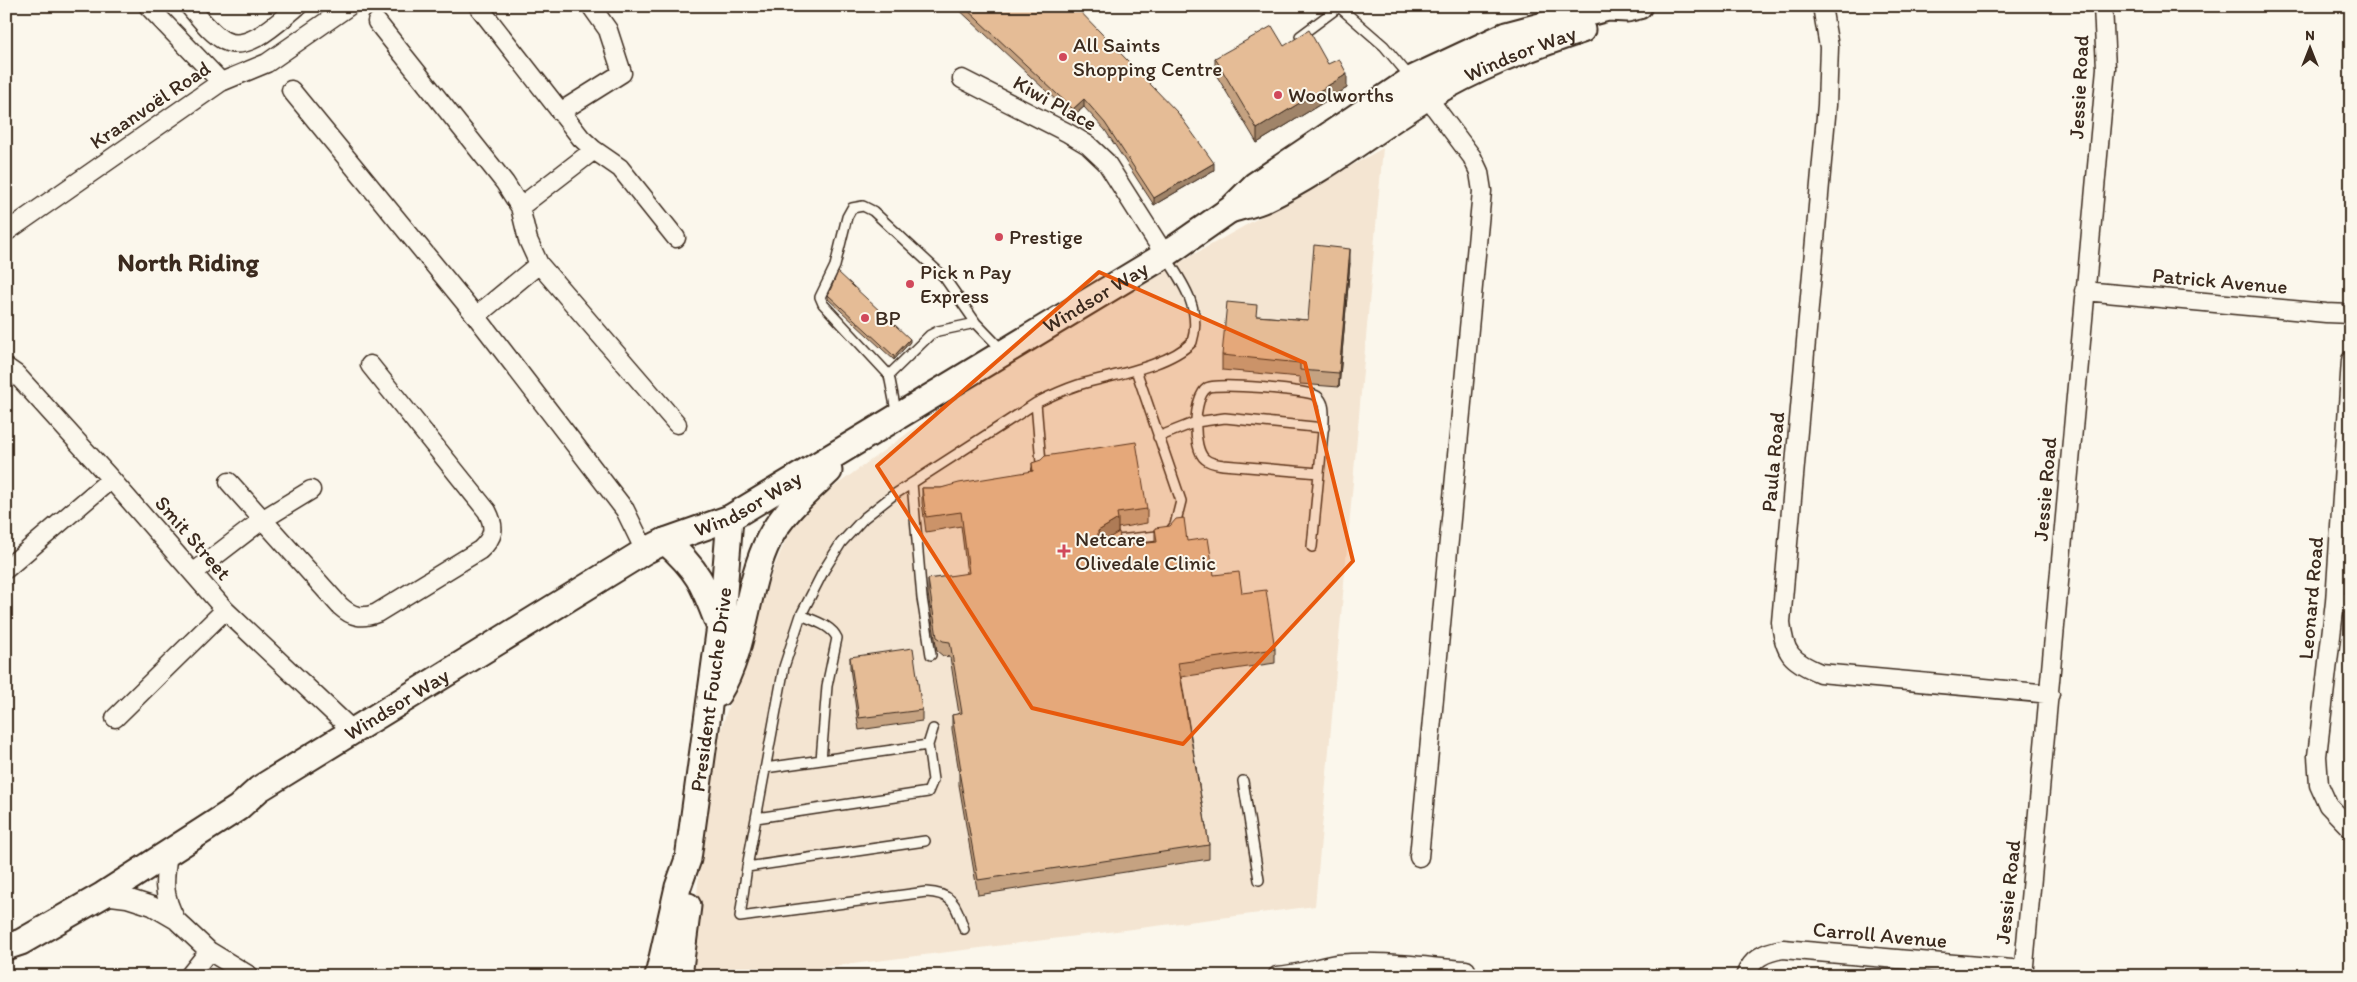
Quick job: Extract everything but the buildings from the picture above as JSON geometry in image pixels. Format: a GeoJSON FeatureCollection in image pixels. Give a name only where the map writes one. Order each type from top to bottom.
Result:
{"type":"FeatureCollection","features":[{"type":"Feature","properties":{"kind":"street"},"geometry":{"type":"LineString","coordinates":[[148,6],[221,82]]}},
{"type":"Feature","properties":{"kind":"street"},"geometry":{"type":"LineString","coordinates":[[189,6],[224,41],[242,44],[253,40],[298,6]]}},
{"type":"Feature","properties":{"kind":"street","name":"Kraanvoël Road"},"geometry":{"type":"LineString","coordinates":[[6,232],[221,82],[267,63],[349,6]]}},
{"type":"Feature","properties":{"kind":"street"},"geometry":{"type":"LineString","coordinates":[[478,6],[560,112],[594,150],[620,168],[676,238]]}},
{"type":"Feature","properties":{"kind":"street"},"geometry":{"type":"LineString","coordinates":[[560,112],[622,72],[608,30],[591,6]]}},
{"type":"Feature","properties":{"kind":"street","name":"Paula Road"},"geometry":{"type":"LineString","coordinates":[[1822,6],[1829,47],[1827,105],[1781,622],[1783,641],[1791,657],[1805,667],[1820,673],[2050,694]]}},
{"type":"Feature","properties":{"kind":"street","name":"Jessie Road"},"geometry":{"type":"LineString","coordinates":[[2023,973],[2050,694],[2084,291],[2106,68],[2103,6]]}},
{"type":"Feature","properties":{"kind":"street","name":"Windsor Way"},"geometry":{"type":"LineString","coordinates":[[6,947],[20,942],[103,895],[238,808],[259,789],[655,546],[730,518],[1165,255],[1231,209],[1264,200],[1290,185],[1420,88],[1614,20],[1633,8]]}},
{"type":"Feature","properties":{"kind":"street"},"geometry":{"type":"LineString","coordinates":[[378,22],[505,183],[520,207],[528,240],[539,264],[676,424]]}},
{"type":"Feature","properties":{"kind":"street","name":"Kiwi Place"},"geometry":{"type":"LineString","coordinates":[[962,80],[1088,145],[1106,162],[1165,255]]}},
{"type":"Feature","properties":{"kind":"street"},"geometry":{"type":"LineString","coordinates":[[1419,857],[1482,191],[1479,172],[1472,157],[1420,88]]}},
{"type":"Feature","properties":{"kind":"street"},"geometry":{"type":"LineString","coordinates":[[291,90],[476,316],[625,510],[655,546],[696,572],[703,584],[720,628]]}},
{"type":"Feature","properties":{"kind":"street"},"geometry":{"type":"LineString","coordinates":[[520,207],[594,150]]}},
{"type":"Feature","properties":{"kind":"street"},"geometry":{"type":"LineString","coordinates":[[476,316],[539,264]]}},
{"type":"Feature","properties":{"kind":"street","name":"Patrick Avenue"},"geometry":{"type":"LineString","coordinates":[[2084,291],[2351,314]]}},
{"type":"Feature","properties":{"kind":"street","name":"Leonard Road"},"geometry":{"type":"LineString","coordinates":[[2351,360],[2343,603],[2317,756],[2319,785],[2328,805],[2351,829]]}},
{"type":"Feature","properties":{"kind":"street"},"geometry":{"type":"LineString","coordinates":[[229,482],[340,606],[352,615],[360,617],[377,614],[480,550],[493,536],[494,527],[487,511],[370,365]]}},
{"type":"Feature","properties":{"kind":"street","name":"Smit Street"},"geometry":{"type":"LineString","coordinates":[[6,367],[16,374],[226,610],[353,731]]}},
{"type":"Feature","properties":{"kind":"street"},"geometry":{"type":"LineString","coordinates":[[709,709],[731,668],[761,560],[769,540],[783,518],[859,441]]}},
{"type":"Feature","properties":{"kind":"street"},"geometry":{"type":"LineString","coordinates":[[6,569],[111,479]]}},
{"type":"Feature","properties":{"kind":"street"},"geometry":{"type":"LineString","coordinates":[[193,573],[262,520],[311,490]]}},
{"type":"Feature","properties":{"kind":"street","name":"President Fouche Drive"},"geometry":{"type":"LineString","coordinates":[[658,976],[678,887],[688,859],[720,628],[730,518]]}},
{"type":"Feature","properties":{"kind":"street"},"geometry":{"type":"LineString","coordinates":[[115,718],[226,610]]}},
{"type":"Feature","properties":{"kind":"street","name":"Windsor Way"},"geometry":{"type":"LineString","coordinates":[[6,939],[15,930],[86,890],[232,799],[259,789]]}},
{"type":"Feature","properties":{"kind":"street"},"geometry":{"type":"LineString","coordinates":[[168,853],[164,886],[166,898],[176,920]]}},
{"type":"Feature","properties":{"kind":"street","name":"President Fouche Drive"},"geometry":{"type":"LineString","coordinates":[[679,976],[690,888],[688,859]]}},
{"type":"Feature","properties":{"kind":"street"},"geometry":{"type":"LineString","coordinates":[[103,895],[138,900],[176,920],[209,951],[250,976]]}},
{"type":"Feature","properties":{"kind":"street","name":"Carroll Avenue"},"geometry":{"type":"LineString","coordinates":[[1745,976],[1755,959],[1768,952],[1783,950],[2023,973]]}},
{"type":"Feature","properties":{"kind":"street"},"geometry":{"type":"LineString","coordinates":[[189,976],[209,951]]}},
{"type":"Feature","properties":{"kind":"street"},"geometry":{"type":"LineString","coordinates":[[1277,976],[1301,974],[1336,964],[1362,963],[1466,970]]}},
{"type":"Feature","properties":{"kind":"lane"},"geometry":{"type":"LineString","coordinates":[[1300,36],[1339,6],[1384,46],[1420,88]]}},
{"type":"Feature","properties":{"kind":"lane"},"geometry":{"type":"LineString","coordinates":[[897,418],[889,375],[823,304],[820,297],[835,266],[847,217],[852,208],[857,206],[867,207],[944,277],[976,323],[1004,352]]}},
{"type":"Feature","properties":{"kind":"lane"},"geometry":{"type":"LineString","coordinates":[[964,929],[950,898],[939,892],[926,892],[740,917],[747,867],[784,667],[801,615],[824,570],[841,543],[864,518],[912,483],[1036,403],[1057,392],[1136,370],[1186,349],[1192,342],[1196,331],[1196,322],[1189,294],[1165,255]]}},
{"type":"Feature","properties":{"kind":"lane"},"geometry":{"type":"LineString","coordinates":[[889,375],[930,335],[938,331],[976,323]]}},
{"type":"Feature","properties":{"kind":"lane"},"geometry":{"type":"LineString","coordinates":[[1103,549],[1118,540],[1167,535],[1175,525],[1181,502],[1136,370]]}},
{"type":"Feature","properties":{"kind":"lane"},"geometry":{"type":"LineString","coordinates":[[1312,547],[1324,428],[1322,402],[1311,393],[1218,384],[1208,386],[1202,392],[1196,422],[1199,446],[1204,458],[1212,463],[1319,474]]}},
{"type":"Feature","properties":{"kind":"lane"},"geometry":{"type":"LineString","coordinates":[[1031,472],[1040,470],[1041,462],[1036,403]]}},
{"type":"Feature","properties":{"kind":"lane"},"geometry":{"type":"LineString","coordinates":[[1158,437],[1196,422],[1225,418],[1324,428]]}},
{"type":"Feature","properties":{"kind":"lane"},"geometry":{"type":"LineString","coordinates":[[912,483],[922,598],[931,655]]}},
{"type":"Feature","properties":{"kind":"lane"},"geometry":{"type":"LineString","coordinates":[[801,615],[827,627],[834,632],[837,638],[827,686],[821,760]]}},
{"type":"Feature","properties":{"kind":"lane"},"geometry":{"type":"LineString","coordinates":[[756,818],[928,792],[933,780],[928,745],[933,729]]}},
{"type":"Feature","properties":{"kind":"lane"},"geometry":{"type":"LineString","coordinates":[[765,768],[928,745]]}},
{"type":"Feature","properties":{"kind":"lane"},"geometry":{"type":"LineString","coordinates":[[1243,781],[1259,880]]}},
{"type":"Feature","properties":{"kind":"lane"},"geometry":{"type":"LineString","coordinates":[[747,867],[925,841]]}},
{"type":"Feature","properties":{"kind":"highlighted area"},"geometry":{"type":"Polygon","coordinates":[[[1099,272],[1305,363],[1353,561],[1183,744],[1032,708],[877,466],[1099,272]]]}},
{"type":"Feature","properties":{"kind":"shaded area","name":"Netcare Olivedale Clinic"},"geometry":{"type":"Polygon","coordinates":[[[1383,148],[1315,906],[756,976],[689,976],[703,833],[716,745],[770,577],[792,525],[823,495],[983,378],[1161,273],[1383,148]]]}},
{"type":"Feature","properties":{"kind":"place","name":"All Saints Shopping Centre"},"geometry":{"type":"Point","coordinates":[1063,57]}},
{"type":"Feature","properties":{"kind":"place","name":"Woolworths"},"geometry":{"type":"Point","coordinates":[1278,95]}},
{"type":"Feature","properties":{"kind":"place","name":"Prestige"},"geometry":{"type":"Point","coordinates":[999,237]}},
{"type":"Feature","properties":{"kind":"place","name":"Pick n Pay Express"},"geometry":{"type":"Point","coordinates":[910,284]}},
{"type":"Feature","properties":{"kind":"place","name":"BP"},"geometry":{"type":"Point","coordinates":[865,318]}},
{"type":"Feature","properties":{"kind":"place","name":"Netcare Olivedale Clinic"},"geometry":{"type":"Point","coordinates":[1064,551]}},
{"type":"Feature","properties":{"kind":"district","name":"North Riding"},"geometry":{"type":"Point","coordinates":[188,262]}}]}
